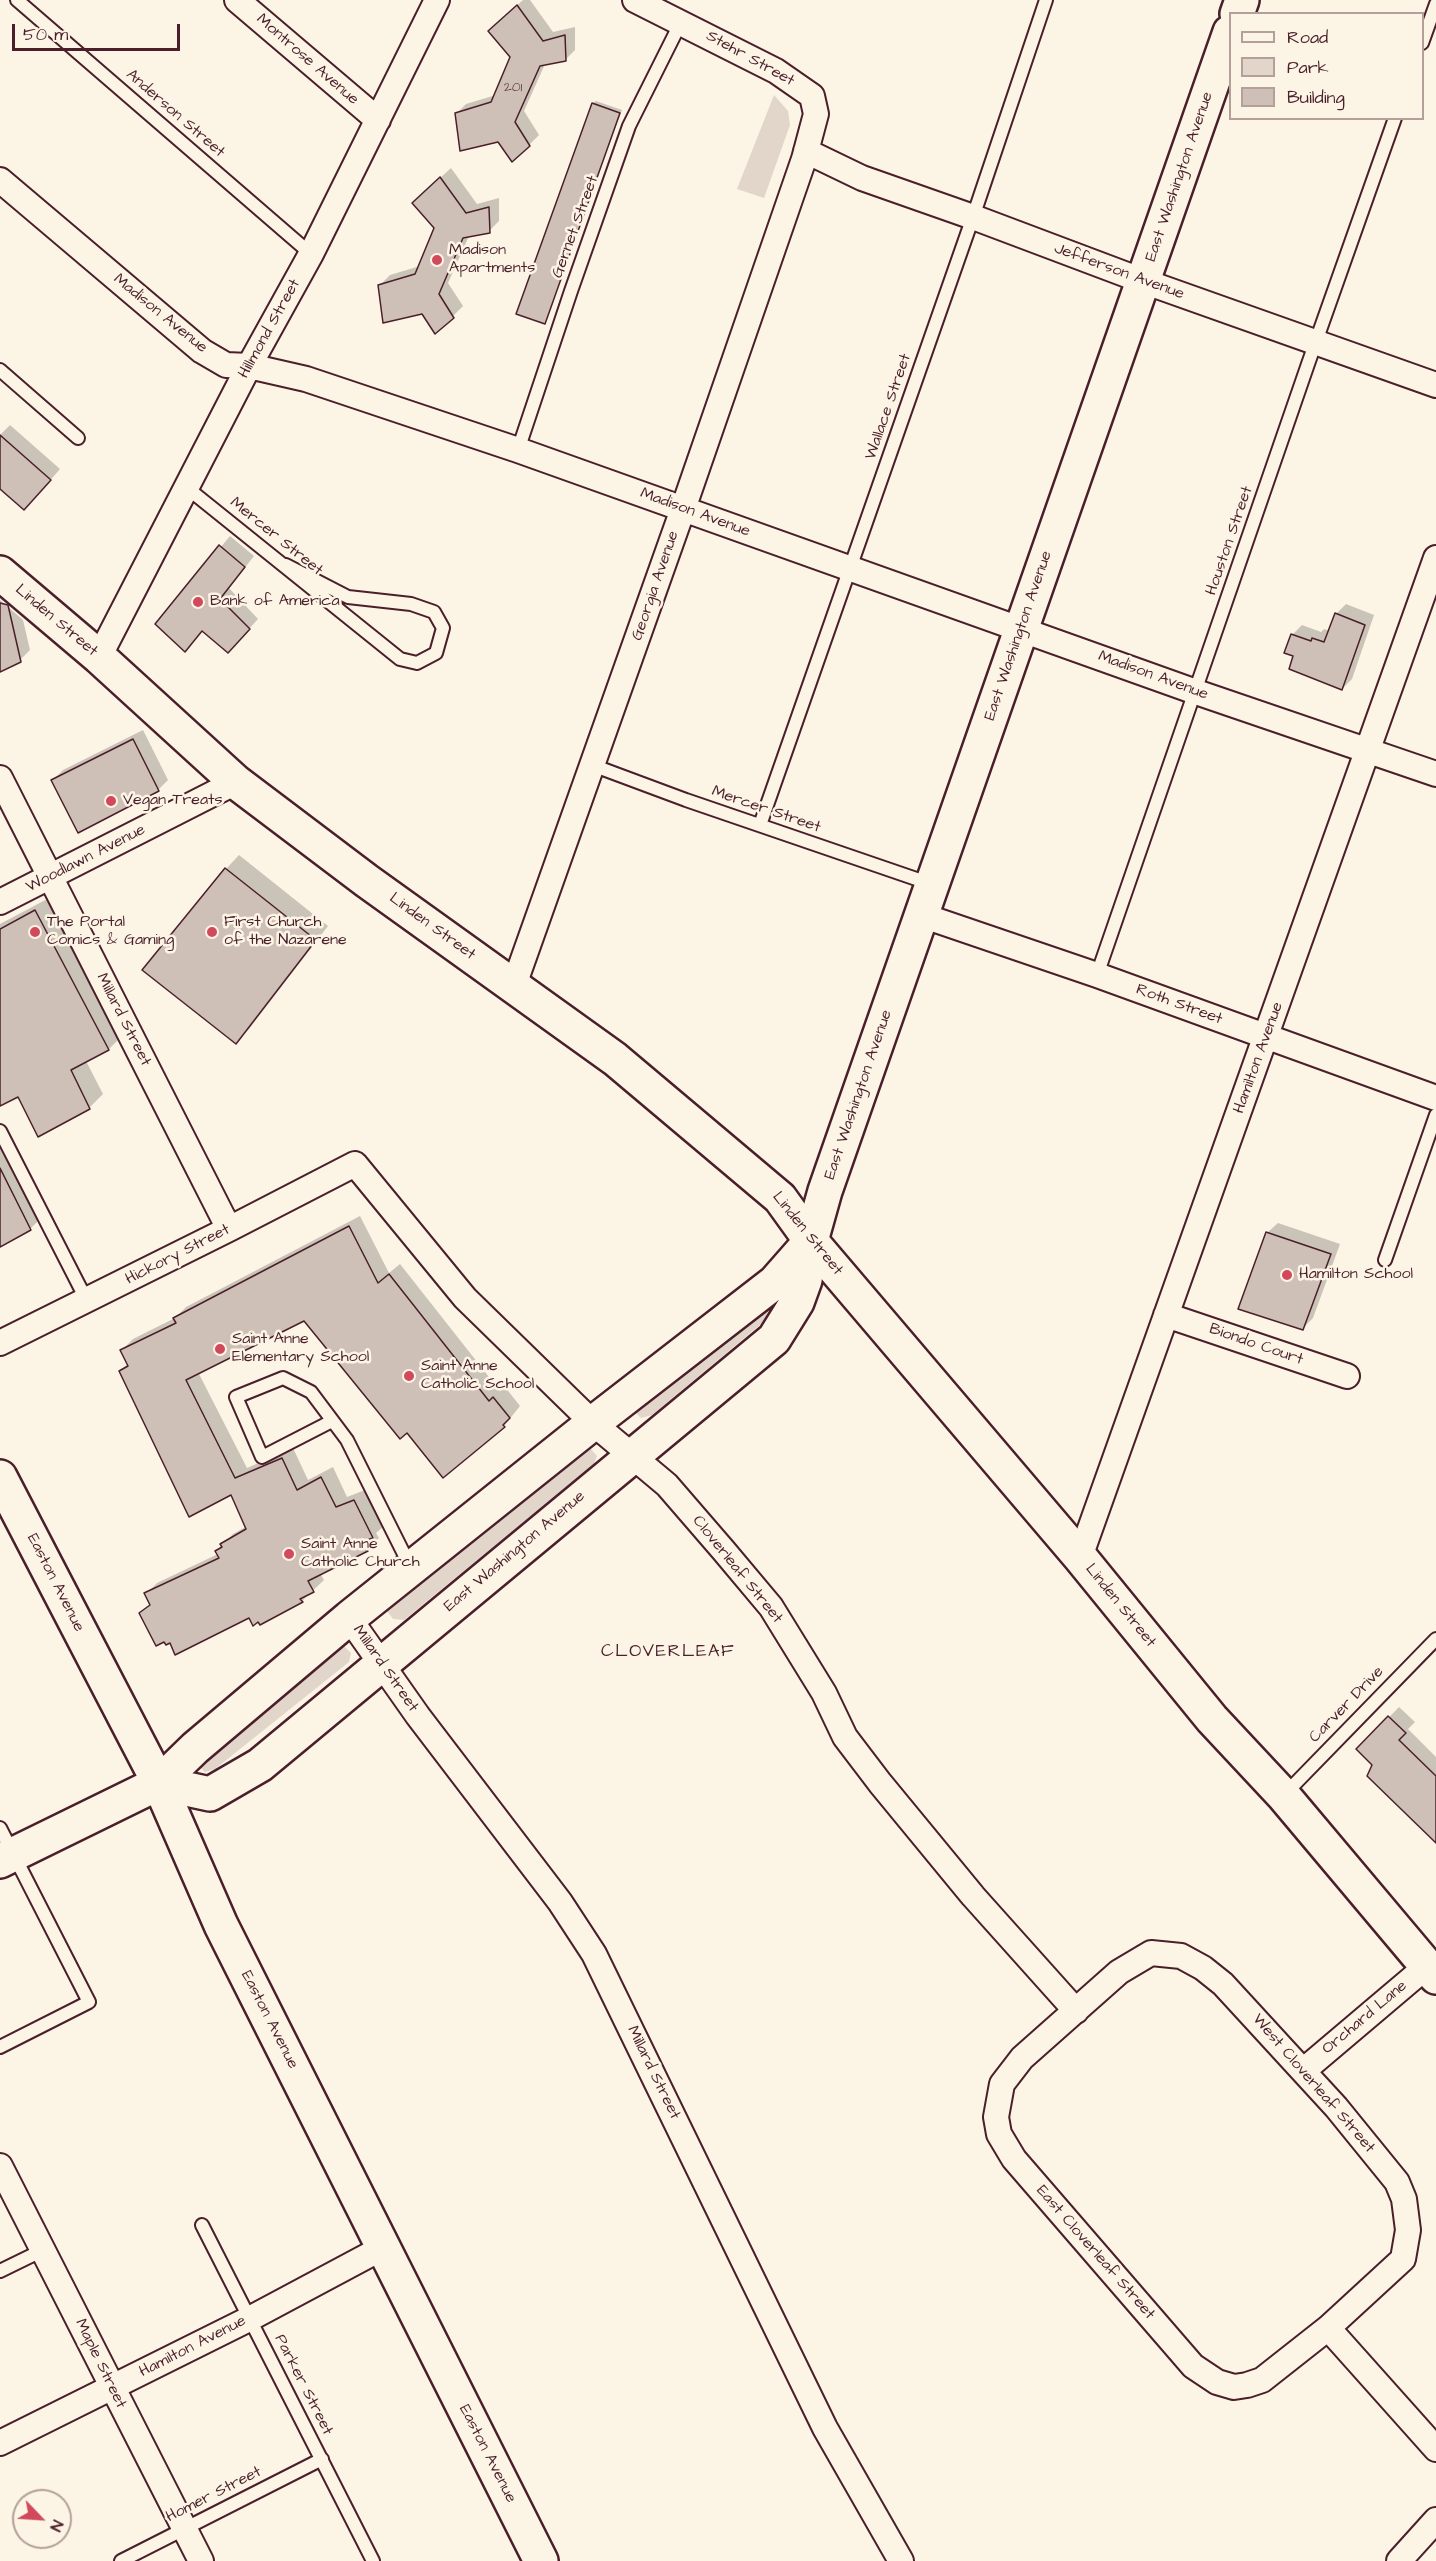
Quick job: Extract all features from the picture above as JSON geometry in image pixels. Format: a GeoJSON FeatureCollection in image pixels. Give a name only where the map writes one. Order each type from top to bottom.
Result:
{"type":"FeatureCollection","features":[{"type":"Feature","properties":{"kind":"main road","name":"East Washington Avenue"},"geometry":{"type":"LineString","coordinates":[[159,1783],[210,1794],[260,1765],[630,1456],[774,1339],[796,1302],[805,1280],[811,1240],[825,1191],[1229,35]]}},
{"type":"Feature","properties":{"kind":"main road","name":"Linden Street"},"geometry":{"type":"LineString","coordinates":[[0,573],[99,657],[236,782],[367,880],[615,1059],[780,1198],[811,1240],[1080,1557],[1212,1719],[1283,1795],[1432,1972]]}},
{"type":"Feature","properties":{"kind":"main road","name":"East Washington Avenue"},"geometry":{"type":"LineString","coordinates":[[4,1848],[159,1783],[195,1748],[350,1618],[593,1423],[775,1282],[811,1240]]}},
{"type":"Feature","properties":{"kind":"main road","name":"Easton Avenue"},"geometry":{"type":"LineString","coordinates":[[0,1477],[159,1783],[221,1925],[541,2561]]}},
{"type":"Feature","properties":{"kind":"street","name":"Montrose Avenue"},"geometry":{"type":"LineString","coordinates":[[237,0],[378,120]]}},
{"type":"Feature","properties":{"kind":"street","name":"Hillmond Street"},"geometry":{"type":"LineString","coordinates":[[99,657],[249,366],[311,254],[437,0]]}},
{"type":"Feature","properties":{"kind":"street","name":"Stehr Street"},"geometry":{"type":"LineString","coordinates":[[635,0],[776,71],[812,96],[816,114],[806,151]]}},
{"type":"Feature","properties":{"kind":"street","name":"Jefferson Avenue"},"geometry":{"type":"LineString","coordinates":[[806,151],[862,178],[1436,385]]}},
{"type":"Feature","properties":{"kind":"street","name":"Georgia Avenue"},"geometry":{"type":"LineString","coordinates":[[514,985],[683,509],[806,151]]}},
{"type":"Feature","properties":{"kind":"street","name":"Madison Avenue"},"geometry":{"type":"LineString","coordinates":[[0,180],[202,351],[226,365],[249,366],[306,379],[518,450],[1196,692],[1436,774]]}},
{"type":"Feature","properties":{"kind":"street","name":"Hamilton Avenue"},"geometry":{"type":"LineString","coordinates":[[1080,1557],[1436,558]]}},
{"type":"Feature","properties":{"kind":"street","name":"Millard Street"},"geometry":{"type":"LineString","coordinates":[[0,778],[229,1229]]}},
{"type":"Feature","properties":{"kind":"street","name":"Woodlawn Avenue"},"geometry":{"type":"LineString","coordinates":[[0,902],[236,782]]}},
{"type":"Feature","properties":{"kind":"street","name":"Roth Street"},"geometry":{"type":"LineString","coordinates":[[921,915],[1097,975],[1436,1098]]}},
{"type":"Feature","properties":{"kind":"street","name":"Hickory Street"},"geometry":{"type":"LineString","coordinates":[[0,1343],[355,1164]]}},
{"type":"Feature","properties":{"kind":"street","name":"Cloverleaf Street"},"geometry":{"type":"LineString","coordinates":[[355,1164],[465,1299],[593,1423],[667,1485],[771,1607],[824,1693],[845,1737],[973,1896],[1076,2011]]}},
{"type":"Feature","properties":{"kind":"street","name":"Biondo Court"},"geometry":{"type":"LineString","coordinates":[[1166,1315],[1347,1376]]}},
{"type":"Feature","properties":{"kind":"street","name":"Millard Street"},"geometry":{"type":"LineString","coordinates":[[350,1618],[418,1716],[560,1902],[594,1954],[825,2428],[901,2561]]}},
{"type":"Feature","properties":{"kind":"street","name":"West Cloverleaf Street"},"geometry":{"type":"LineString","coordinates":[[1076,2011],[1119,1972],[1139,1959],[1151,1953],[1181,1956],[1203,1968],[1223,1984],[1303,2070],[1397,2182],[1404,2199],[1407,2216],[1408,2230],[1403,2259],[1328,2328]]}},
{"type":"Feature","properties":{"kind":"street","name":"Orchard Lane"},"geometry":{"type":"LineString","coordinates":[[1303,2070],[1432,1972]]}},
{"type":"Feature","properties":{"kind":"street","name":"East Cloverleaf Street"},"geometry":{"type":"LineString","coordinates":[[1076,2011],[1022,2058],[1002,2085],[996,2117],[999,2133],[1014,2159],[1193,2366],[1217,2382],[1234,2386],[1262,2380],[1328,2328]]}},
{"type":"Feature","properties":{"kind":"street","name":"Maple Street"},"geometry":{"type":"LineString","coordinates":[[0,2166],[201,2561]]}},
{"type":"Feature","properties":{"kind":"street","name":"Hamilton Avenue"},"geometry":{"type":"LineString","coordinates":[[0,2443],[112,2389],[384,2247]]}},
{"type":"Feature","properties":{"kind":"street"},"geometry":{"type":"LineString","coordinates":[[1328,2328],[1436,2449]]}},
{"type":"Feature","properties":{"kind":"street"},"geometry":{"type":"LineString","coordinates":[[1399,2561],[1436,2520]]}},
{"type":"Feature","properties":{"kind":"lane","name":"Anderson Street"},"geometry":{"type":"LineString","coordinates":[[17,0],[311,254]]}},
{"type":"Feature","properties":{"kind":"lane","name":"Wallace Street"},"geometry":{"type":"LineString","coordinates":[[760,825],[973,217],[1046,0]]}},
{"type":"Feature","properties":{"kind":"lane"},"geometry":{"type":"LineString","coordinates":[[1424,37],[1436,4]]}},
{"type":"Feature","properties":{"kind":"lane","name":"Gernet Street"},"geometry":{"type":"LineString","coordinates":[[518,450],[629,126],[681,22]]}},
{"type":"Feature","properties":{"kind":"lane","name":"Houston Street"},"geometry":{"type":"LineString","coordinates":[[1097,975],[1394,120]]}},
{"type":"Feature","properties":{"kind":"lane"},"geometry":{"type":"LineString","coordinates":[[0,370],[78,438]]}},
{"type":"Feature","properties":{"kind":"lane","name":"Mercer Street"},"geometry":{"type":"LineString","coordinates":[[186,486],[400,659],[417,663],[436,653],[443,628],[434,612],[411,603],[348,597],[286,565]]}},
{"type":"Feature","properties":{"kind":"lane","name":"Mercer Street"},"geometry":{"type":"LineString","coordinates":[[592,765],[622,778],[931,884]]}},
{"type":"Feature","properties":{"kind":"lane"},"geometry":{"type":"LineString","coordinates":[[1385,1260],[1436,1115]]}},
{"type":"Feature","properties":{"kind":"lane"},"geometry":{"type":"LineString","coordinates":[[0,1131],[87,1300]]}},
{"type":"Feature","properties":{"kind":"lane"},"geometry":{"type":"LineString","coordinates":[[332,1421],[262,1457],[236,1397],[283,1378],[311,1392],[347,1440],[412,1569]]}},
{"type":"Feature","properties":{"kind":"lane","name":"Carver Drive"},"geometry":{"type":"LineString","coordinates":[[1283,1795],[1436,1639]]}},
{"type":"Feature","properties":{"kind":"lane"},"geometry":{"type":"LineString","coordinates":[[0,2047],[89,2002],[4,1848]]}},
{"type":"Feature","properties":{"kind":"lane","name":"Parker Street"},"geometry":{"type":"LineString","coordinates":[[202,2226],[251,2318],[373,2561]]}},
{"type":"Feature","properties":{"kind":"lane"},"geometry":{"type":"LineString","coordinates":[[0,2271],[44,2250]]}},
{"type":"Feature","properties":{"kind":"lane","name":"Homer Street"},"geometry":{"type":"LineString","coordinates":[[121,2561],[322,2459]]}},
{"type":"Feature","properties":{"kind":"green space"},"geometry":{"type":"Polygon","coordinates":[[[774,95],[788,111],[790,125],[764,198],[737,189],[774,95]]]}},
{"type":"Feature","properties":{"kind":"green space"},"geometry":{"type":"Polygon","coordinates":[[[774,1289],[785,1304],[652,1415],[641,1418],[634,1411],[774,1289]]]}},
{"type":"Feature","properties":{"kind":"green space"},"geometry":{"type":"Polygon","coordinates":[[[590,1448],[597,1456],[594,1464],[404,1620],[393,1619],[387,1611],[389,1600],[580,1449],[590,1448]]]}},
{"type":"Feature","properties":{"kind":"green space"},"geometry":{"type":"Polygon","coordinates":[[[334,1646],[344,1646],[351,1653],[349,1662],[215,1769],[205,1772],[198,1765],[334,1646]]]}},
{"type":"Feature","properties":{"kind":"building"},"geometry":{"type":"Polygon","coordinates":[[[517,5],[543,41],[565,35],[566,61],[540,66],[515,122],[530,146],[512,162],[498,142],[460,151],[455,113],[491,102],[510,57],[488,31],[517,5]]]}},
{"type":"Feature","properties":{"kind":"building"},"geometry":{"type":"Polygon","coordinates":[[[592,103],[620,113],[545,324],[516,314],[592,103]]]}},
{"type":"Feature","properties":{"kind":"building","name":"Madison Apartments"},"geometry":{"type":"Polygon","coordinates":[[[440,177],[466,213],[489,207],[490,233],[463,238],[439,294],[454,318],[435,334],[422,314],[383,323],[378,285],[415,274],[434,228],[412,203],[440,177]]]}},
{"type":"Feature","properties":{"kind":"building"},"geometry":{"type":"Polygon","coordinates":[[[0,435],[51,480],[24,510],[0,489],[0,435]]]}},
{"type":"Feature","properties":{"kind":"building"},"geometry":{"type":"Polygon","coordinates":[[[219,545],[245,567],[220,599],[250,629],[228,653],[202,631],[185,652],[155,624],[219,545]]]}},
{"type":"Feature","properties":{"kind":"building"},"geometry":{"type":"Polygon","coordinates":[[[0,603],[8,605],[21,662],[0,672],[0,603]]]}},
{"type":"Feature","properties":{"kind":"building"},"geometry":{"type":"Polygon","coordinates":[[[1335,613],[1365,625],[1342,690],[1289,669],[1293,656],[1284,653],[1291,634],[1311,641],[1312,638],[1324,642],[1335,613]]]}},
{"type":"Feature","properties":{"kind":"building"},"geometry":{"type":"Polygon","coordinates":[[[133,739],[159,791],[78,833],[51,780],[133,739]]]}},
{"type":"Feature","properties":{"kind":"building","name":"First Church of the Nazarene"},"geometry":{"type":"Polygon","coordinates":[[[225,868],[316,940],[236,1044],[142,970],[225,868]]]}},
{"type":"Feature","properties":{"kind":"building"},"geometry":{"type":"Polygon","coordinates":[[[35,910],[109,1050],[71,1070],[90,1109],[38,1137],[18,1097],[0,1106],[0,929],[35,910]]]}},
{"type":"Feature","properties":{"kind":"building"},"geometry":{"type":"Polygon","coordinates":[[[0,1168],[31,1230],[0,1247],[0,1168]]]}},
{"type":"Feature","properties":{"kind":"building","name":"Saint Anne Catholic School"},"geometry":{"type":"Polygon","coordinates":[[[349,1226],[378,1283],[389,1274],[489,1401],[493,1397],[510,1418],[503,1425],[505,1427],[443,1478],[407,1433],[400,1439],[304,1321],[186,1380],[235,1478],[282,1458],[297,1490],[321,1477],[336,1507],[354,1500],[373,1538],[364,1541],[368,1551],[308,1581],[314,1592],[300,1599],[303,1602],[260,1625],[258,1622],[253,1626],[249,1618],[175,1655],[170,1643],[166,1645],[164,1642],[156,1646],[139,1613],[150,1605],[144,1593],[219,1558],[215,1551],[222,1547],[220,1544],[246,1529],[231,1495],[189,1517],[119,1371],[128,1366],[120,1350],[176,1323],[173,1318],[349,1226]]]}},
{"type":"Feature","properties":{"kind":"building","name":"Hamilton School"},"geometry":{"type":"Polygon","coordinates":[[[1266,1232],[1331,1254],[1303,1330],[1238,1309],[1266,1232]]]}},
{"type":"Feature","properties":{"kind":"building"},"geometry":{"type":"Polygon","coordinates":[[[1388,1716],[1406,1733],[1399,1740],[1436,1776],[1436,1843],[1367,1776],[1372,1765],[1356,1749],[1388,1716]]]}},
{"type":"Feature","properties":{"kind":"place","name":"Madison Apartments"},"geometry":{"type":"Point","coordinates":[437,260]}},
{"type":"Feature","properties":{"kind":"place","name":"Bank of America"},"geometry":{"type":"Point","coordinates":[198,602]}},
{"type":"Feature","properties":{"kind":"place","name":"Vegan Treats"},"geometry":{"type":"Point","coordinates":[111,801]}},
{"type":"Feature","properties":{"kind":"place","name":"The Portal Comics & Gaming"},"geometry":{"type":"Point","coordinates":[35,932]}},
{"type":"Feature","properties":{"kind":"place","name":"First Church of the Nazarene"},"geometry":{"type":"Point","coordinates":[212,932]}},
{"type":"Feature","properties":{"kind":"place","name":"Hamilton School"},"geometry":{"type":"Point","coordinates":[1287,1275]}},
{"type":"Feature","properties":{"kind":"place","name":"Saint Anne Elementary School"},"geometry":{"type":"Point","coordinates":[220,1349]}},
{"type":"Feature","properties":{"kind":"place","name":"Saint Anne Catholic School"},"geometry":{"type":"Point","coordinates":[409,1376]}},
{"type":"Feature","properties":{"kind":"place","name":"Saint Anne Catholic Church"},"geometry":{"type":"Point","coordinates":[289,1554]}},
{"type":"Feature","properties":{"kind":"district","name":"CLOVERLEAF"},"geometry":{"type":"Point","coordinates":[668,1652]}}]}
